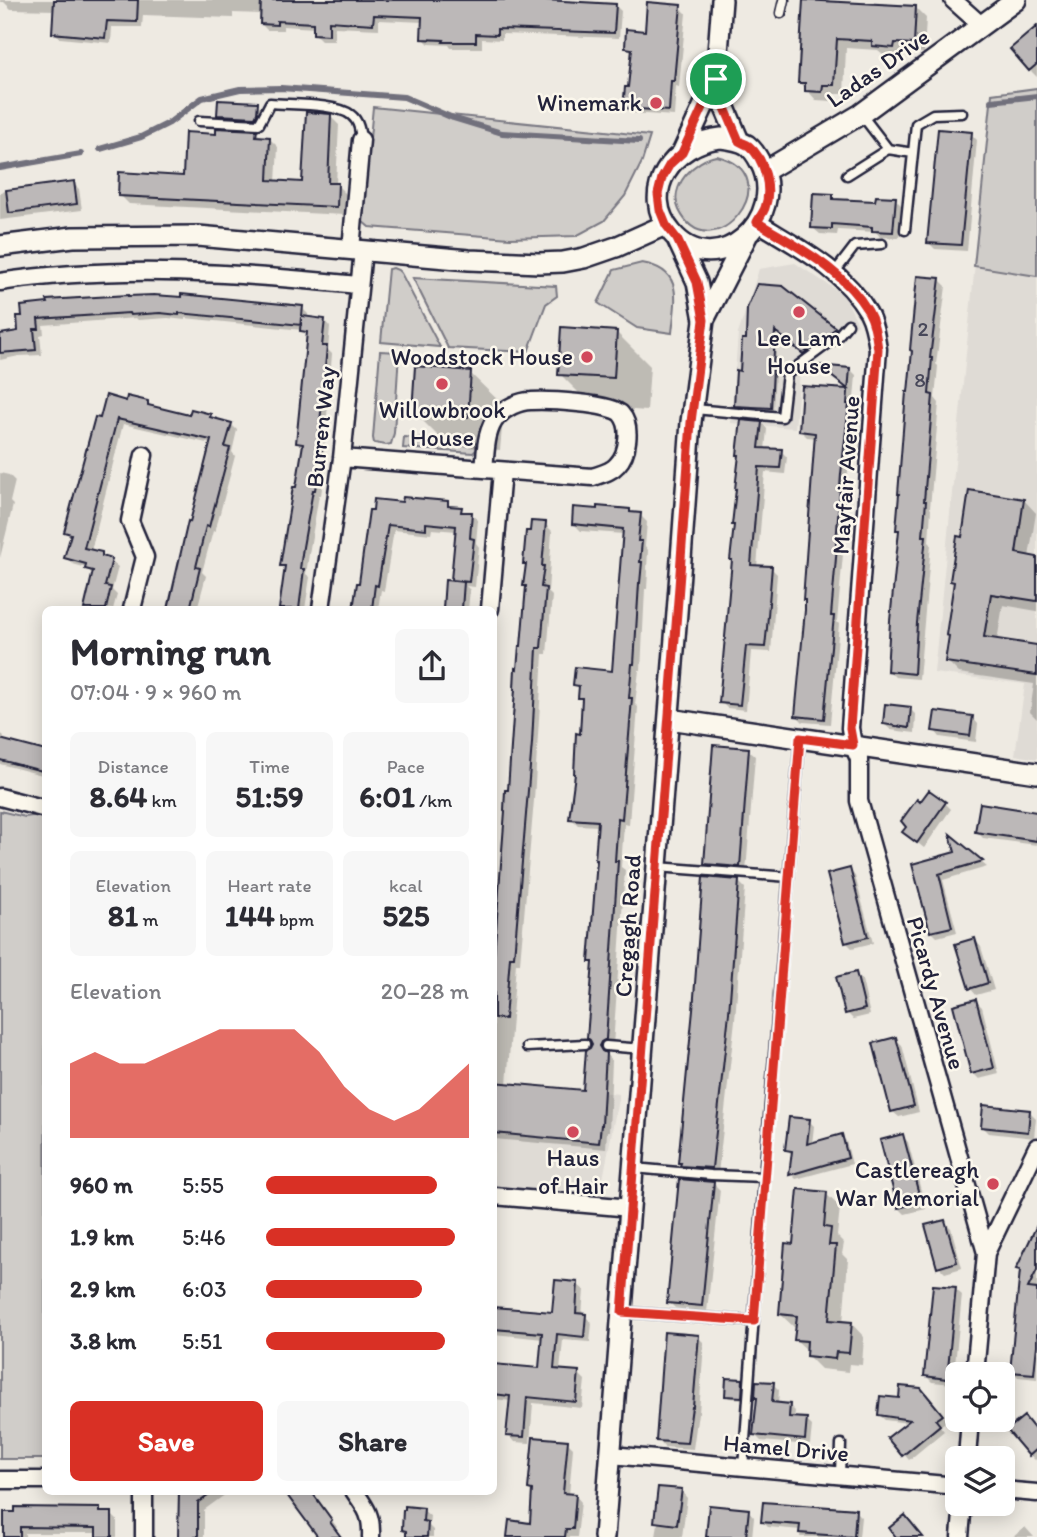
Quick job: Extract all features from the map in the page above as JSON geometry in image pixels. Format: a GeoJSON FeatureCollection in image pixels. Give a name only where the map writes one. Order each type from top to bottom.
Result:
{"type":"FeatureCollection","features":[{"type":"Feature","properties":{"kind":"street"},"geometry":{"type":"LineString","coordinates":[[682,153],[716,79],[722,0]]}},
{"type":"Feature","properties":{"kind":"street"},"geometry":{"type":"LineString","coordinates":[[953,0],[981,25]]}},
{"type":"Feature","properties":{"kind":"street","name":"Ladas Drive"},"geometry":{"type":"LineString","coordinates":[[765,171],[861,114],[1016,0]]}},
{"type":"Feature","properties":{"kind":"street"},"geometry":{"type":"LineString","coordinates":[[716,79],[739,141]]}},
{"type":"Feature","properties":{"kind":"street"},"geometry":{"type":"LineString","coordinates":[[710,139],[739,141],[749,146],[765,171],[768,189],[765,208],[752,229],[735,245],[709,252],[692,248],[671,232],[660,210],[658,194],[662,178],[670,164],[682,153],[697,143],[710,139]]}},
{"type":"Feature","properties":{"kind":"street","name":"Burren Way"},"geometry":{"type":"LineString","coordinates":[[321,606],[342,458],[358,285],[361,140]]}},
{"type":"Feature","properties":{"kind":"street","name":"Cregagh Road"},"geometry":{"type":"LineString","coordinates":[[704,320],[752,229]]}},
{"type":"Feature","properties":{"kind":"street","name":"Mayfair Avenue"},"geometry":{"type":"LineString","coordinates":[[752,229],[816,258],[835,272],[857,296],[869,313],[876,330],[878,349],[850,728],[853,745]]}},
{"type":"Feature","properties":{"kind":"street"},"geometry":{"type":"LineString","coordinates":[[0,246],[73,237],[198,236],[513,262],[564,262],[671,232]]}},
{"type":"Feature","properties":{"kind":"street","name":"Cregagh Road"},"geometry":{"type":"LineString","coordinates":[[604,1537],[692,409],[704,320],[697,282],[671,232]]}},
{"type":"Feature","properties":{"kind":"street"},"geometry":{"type":"LineString","coordinates":[[0,282],[82,274],[206,273],[358,285]]}},
{"type":"Feature","properties":{"kind":"street"},"geometry":{"type":"LineString","coordinates":[[342,458],[502,471],[593,477],[606,473],[617,465],[624,454],[627,426],[621,414],[611,407],[529,401],[511,406],[498,417],[489,431],[484,469]]}},
{"type":"Feature","properties":{"kind":"street"},"geometry":{"type":"LineString","coordinates":[[133,606],[145,557],[130,521],[145,455]]}},
{"type":"Feature","properties":{"kind":"street"},"geometry":{"type":"LineString","coordinates":[[490,606],[502,471]]}},
{"type":"Feature","properties":{"kind":"street"},"geometry":{"type":"LineString","coordinates":[[669,719],[1037,773]]}},
{"type":"Feature","properties":{"kind":"street","name":"Picardy Avenue"},"geometry":{"type":"LineString","coordinates":[[853,745],[859,759],[859,801],[986,1253]]}},
{"type":"Feature","properties":{"kind":"street"},"geometry":{"type":"LineString","coordinates":[[0,797],[42,808]]}},
{"type":"Feature","properties":{"kind":"street"},"geometry":{"type":"LineString","coordinates":[[976,1362],[986,1253],[1037,1147]]}},
{"type":"Feature","properties":{"kind":"street"},"geometry":{"type":"LineString","coordinates":[[497,1196],[631,1208]]}},
{"type":"Feature","properties":{"kind":"street","name":"Hamel Drive"},"geometry":{"type":"LineString","coordinates":[[611,1455],[945,1485]]}},
{"type":"Feature","properties":{"kind":"street"},"geometry":{"type":"LineString","coordinates":[[0,1480],[42,1480]]}},
{"type":"Feature","properties":{"kind":"street"},"geometry":{"type":"LineString","coordinates":[[1015,1491],[1037,1493]]}},
{"type":"Feature","properties":{"kind":"street"},"geometry":{"type":"LineString","coordinates":[[144,1495],[144,1537]]}},
{"type":"Feature","properties":{"kind":"street"},"geometry":{"type":"LineString","coordinates":[[357,1495],[371,1519],[371,1537]]}},
{"type":"Feature","properties":{"kind":"street"},"geometry":{"type":"LineString","coordinates":[[960,1537],[961,1516]]}},
{"type":"Feature","properties":{"kind":"lane"},"geometry":{"type":"LineString","coordinates":[[781,13],[783,0]]}},
{"type":"Feature","properties":{"kind":"lane"},"geometry":{"type":"LineString","coordinates":[[199,121],[259,124],[270,103],[338,108],[353,115],[359,125],[361,140]]}},
{"type":"Feature","properties":{"kind":"lane"},"geometry":{"type":"LineString","coordinates":[[905,230],[916,124],[933,114],[962,113]]}},
{"type":"Feature","properties":{"kind":"lane"},"geometry":{"type":"LineString","coordinates":[[861,114],[888,149]]}},
{"type":"Feature","properties":{"kind":"lane"},"geometry":{"type":"LineString","coordinates":[[847,174],[888,149],[912,153]]}},
{"type":"Feature","properties":{"kind":"lane"},"geometry":{"type":"LineString","coordinates":[[835,272],[855,246],[882,244]]}},
{"type":"Feature","properties":{"kind":"lane"},"geometry":{"type":"LineString","coordinates":[[692,409],[782,417],[787,374],[837,337],[848,324]]}},
{"type":"Feature","properties":{"kind":"lane"},"geometry":{"type":"LineString","coordinates":[[743,1468],[800,738]]}},
{"type":"Feature","properties":{"kind":"lane"},"geometry":{"type":"LineString","coordinates":[[657,867],[789,877]]}},
{"type":"Feature","properties":{"kind":"lane"},"geometry":{"type":"LineString","coordinates":[[527,1046],[585,1044]]}},
{"type":"Feature","properties":{"kind":"lane"},"geometry":{"type":"LineString","coordinates":[[606,1046],[643,1049]]}},
{"type":"Feature","properties":{"kind":"lane"},"geometry":{"type":"LineString","coordinates":[[634,1168],[764,1177]]}},
{"type":"Feature","properties":{"kind":"lane"},"geometry":{"type":"LineString","coordinates":[[622,1312],[754,1321]]}},
{"type":"Feature","properties":{"kind":"lane"},"geometry":{"type":"LineString","coordinates":[[839,1475],[841,1444]]}},
{"type":"Feature","properties":{"kind":"shaded area"},"geometry":{"type":"Polygon","coordinates":[[[1037,88],[1037,759],[1015,755],[1025,684],[934,673],[992,94],[1037,88]]]}},
{"type":"Feature","properties":{"kind":"shaded area"},"geometry":{"type":"Polygon","coordinates":[[[1037,88],[1037,276],[974,266],[992,94],[1037,88]]]}},
{"type":"Feature","properties":{"kind":"shaded area"},"geometry":{"type":"Polygon","coordinates":[[[373,107],[650,136],[642,162],[625,196],[604,221],[576,236],[510,238],[369,227],[362,221],[373,107]]]}},
{"type":"Feature","properties":{"kind":"shaded area"},"geometry":{"type":"Polygon","coordinates":[[[717,156],[738,166],[748,182],[747,199],[738,214],[725,226],[709,232],[693,227],[679,210],[677,192],[680,183],[692,168],[717,156]]]}},
{"type":"Feature","properties":{"kind":"shaded area"},"geometry":{"type":"Polygon","coordinates":[[[642,263],[665,272],[671,280],[675,299],[672,333],[637,328],[598,303],[614,270],[642,263]]]}},
{"type":"Feature","properties":{"kind":"shaded area"},"geometry":{"type":"Polygon","coordinates":[[[795,263],[844,295],[858,324],[800,373],[795,428],[731,423],[738,334],[759,269],[795,263]]]}},
{"type":"Feature","properties":{"kind":"shaded area"},"geometry":{"type":"Polygon","coordinates":[[[393,268],[401,273],[440,347],[381,342],[388,269],[393,268]]]}},
{"type":"Feature","properties":{"kind":"shaded area"},"geometry":{"type":"Polygon","coordinates":[[[413,278],[556,286],[557,296],[546,304],[528,352],[448,348],[413,278]]]}},
{"type":"Feature","properties":{"kind":"shaded area"},"geometry":{"type":"Polygon","coordinates":[[[380,351],[399,352],[394,433],[391,444],[386,445],[374,443],[373,438],[380,351]]]}},
{"type":"Feature","properties":{"kind":"shaded area"},"geometry":{"type":"Polygon","coordinates":[[[404,437],[476,443],[477,449],[473,453],[403,448],[404,437]]]}},
{"type":"Feature","properties":{"kind":"shaded area"},"geometry":{"type":"Polygon","coordinates":[[[0,811],[25,817],[42,815],[42,1459],[0,1459],[0,811]]]}},
{"type":"Feature","properties":{"kind":"shaded area"},"geometry":{"type":"Polygon","coordinates":[[[497,1082],[619,1094],[603,1179],[578,1193],[498,1188],[497,1082]]]}},
{"type":"Feature","properties":{"kind":"building"},"geometry":{"type":"Polygon","coordinates":[[[54,0],[138,0],[137,22],[107,21],[105,38],[52,33],[54,0]]]}},
{"type":"Feature","properties":{"kind":"building"},"geometry":{"type":"Polygon","coordinates":[[[261,0],[545,0],[616,4],[614,33],[497,29],[497,35],[476,34],[476,42],[443,42],[444,40],[421,39],[422,17],[374,15],[373,24],[329,21],[329,35],[313,34],[313,23],[277,21],[277,25],[260,24],[261,0]]]}},
{"type":"Feature","properties":{"kind":"building"},"geometry":{"type":"Polygon","coordinates":[[[803,0],[916,6],[914,44],[895,43],[894,48],[872,46],[872,41],[837,39],[834,85],[823,85],[822,92],[805,91],[805,83],[798,83],[803,0]]]}},
{"type":"Feature","properties":{"kind":"building"},"geometry":{"type":"Polygon","coordinates":[[[647,2],[681,5],[669,111],[623,108],[632,49],[625,48],[626,29],[645,31],[647,2]]]}},
{"type":"Feature","properties":{"kind":"building"},"geometry":{"type":"Polygon","coordinates":[[[1037,26],[1037,64],[1029,71],[1010,49],[1037,26]]]}},
{"type":"Feature","properties":{"kind":"building"},"geometry":{"type":"Polygon","coordinates":[[[218,100],[258,102],[257,113],[255,117],[217,115],[218,100]]]}},
{"type":"Feature","properties":{"kind":"building"},"geometry":{"type":"Polygon","coordinates":[[[306,112],[331,114],[328,183],[338,183],[337,207],[118,196],[119,172],[183,176],[185,132],[216,134],[216,128],[257,130],[256,136],[270,137],[268,180],[302,182],[306,112]]]}},
{"type":"Feature","properties":{"kind":"building"},"geometry":{"type":"Polygon","coordinates":[[[938,129],[972,132],[961,245],[927,243],[938,129]]]}},
{"type":"Feature","properties":{"kind":"building"},"geometry":{"type":"Polygon","coordinates":[[[74,181],[77,204],[9,213],[6,190],[74,181]]]}},
{"type":"Feature","properties":{"kind":"building"},"geometry":{"type":"Polygon","coordinates":[[[813,193],[833,194],[833,199],[875,201],[876,196],[896,197],[893,232],[872,231],[872,227],[832,224],[832,229],[811,228],[813,193]]]}},
{"type":"Feature","properties":{"kind":"building"},"geometry":{"type":"Polygon","coordinates":[[[917,276],[940,278],[930,358],[929,394],[933,395],[924,501],[923,536],[926,536],[914,674],[887,671],[899,530],[896,530],[898,494],[917,276]]]}},
{"type":"Feature","properties":{"kind":"building"},"geometry":{"type":"Polygon","coordinates":[[[757,284],[783,286],[836,328],[803,354],[775,331],[771,408],[734,406],[736,370],[740,371],[742,339],[746,339],[747,308],[757,284]]]}},
{"type":"Feature","properties":{"kind":"building"},"geometry":{"type":"Polygon","coordinates":[[[181,294],[303,306],[302,316],[325,319],[322,346],[327,346],[318,446],[322,447],[303,547],[300,569],[304,569],[299,606],[279,606],[285,566],[280,566],[303,444],[296,443],[307,332],[300,331],[300,325],[179,313],[129,313],[38,319],[39,329],[34,329],[36,350],[0,353],[0,334],[18,331],[17,316],[22,316],[21,306],[48,303],[47,300],[128,295],[181,297],[181,294]]]}},
{"type":"Feature","properties":{"kind":"building","name":"Woodstock House"},"geometry":{"type":"Polygon","coordinates":[[[561,327],[617,331],[614,378],[558,375],[561,327]]]}},
{"type":"Feature","properties":{"kind":"building"},"geometry":{"type":"Polygon","coordinates":[[[817,365],[850,368],[831,616],[834,616],[824,719],[795,716],[805,610],[803,600],[815,433],[799,431],[802,386],[848,389],[817,365]]]}},
{"type":"Feature","properties":{"kind":"building","name":"Willowbrook House"},"geometry":{"type":"Polygon","coordinates":[[[415,366],[471,371],[468,417],[412,412],[415,366]]]}},
{"type":"Feature","properties":{"kind":"building"},"geometry":{"type":"Polygon","coordinates":[[[106,395],[126,401],[127,396],[148,401],[148,405],[189,415],[191,409],[232,423],[225,447],[230,448],[209,527],[206,526],[196,567],[200,568],[191,606],[169,606],[188,521],[190,522],[211,440],[117,419],[84,548],[102,552],[102,556],[112,559],[105,586],[111,587],[107,606],[85,606],[93,571],[85,569],[86,564],[64,558],[71,534],[64,532],[95,417],[100,418],[106,395]]]}},
{"type":"Feature","properties":{"kind":"building"},"geometry":{"type":"Polygon","coordinates":[[[741,420],[762,422],[759,448],[782,449],[780,468],[759,467],[751,565],[772,566],[765,647],[746,646],[740,705],[719,703],[741,420]]]}},
{"type":"Feature","properties":{"kind":"building"},"geometry":{"type":"Polygon","coordinates":[[[969,490],[1024,499],[1016,553],[1037,557],[1037,601],[991,594],[984,637],[1037,645],[1037,675],[945,662],[954,582],[950,581],[957,536],[962,537],[969,490]]]}},
{"type":"Feature","properties":{"kind":"building"},"geometry":{"type":"Polygon","coordinates":[[[403,497],[448,501],[448,506],[462,507],[461,512],[472,512],[470,538],[474,539],[469,582],[451,580],[456,526],[426,523],[426,529],[388,525],[372,606],[353,606],[369,510],[373,510],[374,499],[402,502],[403,497]]]}},
{"type":"Feature","properties":{"kind":"building"},"geometry":{"type":"Polygon","coordinates":[[[597,506],[630,509],[630,512],[641,513],[638,541],[642,541],[625,785],[622,819],[618,818],[615,861],[618,861],[606,1039],[599,1046],[606,1053],[599,1143],[497,1133],[497,1082],[583,1090],[586,1050],[592,1044],[587,1038],[593,962],[589,962],[598,821],[569,819],[575,774],[576,733],[580,734],[582,698],[578,698],[579,686],[573,685],[575,667],[612,671],[623,529],[572,524],[573,507],[597,509],[597,506]]]}},
{"type":"Feature","properties":{"kind":"building"},"geometry":{"type":"Polygon","coordinates":[[[531,521],[546,522],[541,587],[546,588],[541,648],[537,648],[514,957],[510,957],[505,1019],[497,1018],[497,916],[515,668],[517,669],[521,646],[526,586],[523,586],[526,564],[523,564],[526,531],[530,531],[531,521]]]}},
{"type":"Feature","properties":{"kind":"building"},"geometry":{"type":"Polygon","coordinates":[[[445,580],[464,582],[462,606],[443,606],[445,580]]]}},
{"type":"Feature","properties":{"kind":"building"},"geometry":{"type":"Polygon","coordinates":[[[885,704],[911,707],[909,728],[883,724],[885,704]]]}},
{"type":"Feature","properties":{"kind":"building"},"geometry":{"type":"Polygon","coordinates":[[[935,711],[973,716],[970,736],[932,731],[935,711]]]}},
{"type":"Feature","properties":{"kind":"building"},"geometry":{"type":"Polygon","coordinates":[[[0,739],[42,750],[42,771],[0,760],[0,739]]]}},
{"type":"Feature","properties":{"kind":"building"},"geometry":{"type":"Polygon","coordinates":[[[713,745],[749,748],[740,867],[704,864],[713,745]]]}},
{"type":"Feature","properties":{"kind":"building"},"geometry":{"type":"Polygon","coordinates":[[[929,790],[946,802],[917,843],[902,832],[906,827],[901,821],[917,799],[920,802],[929,790]]]}},
{"type":"Feature","properties":{"kind":"building"},"geometry":{"type":"Polygon","coordinates":[[[980,803],[1037,812],[1037,841],[975,832],[980,803]]]}},
{"type":"Feature","properties":{"kind":"building"},"geometry":{"type":"Polygon","coordinates":[[[950,834],[983,861],[939,874],[952,927],[930,932],[912,864],[955,852],[950,834]]]}},
{"type":"Feature","properties":{"kind":"building"},"geometry":{"type":"Polygon","coordinates":[[[850,868],[868,937],[845,943],[827,874],[850,868]]]}},
{"type":"Feature","properties":{"kind":"building"},"geometry":{"type":"Polygon","coordinates":[[[703,877],[739,880],[729,1013],[712,1168],[680,1166],[681,1163],[678,1163],[703,877]]]}},
{"type":"Feature","properties":{"kind":"building"},"geometry":{"type":"Polygon","coordinates":[[[975,938],[988,983],[969,989],[955,944],[975,938]]]}},
{"type":"Feature","properties":{"kind":"building"},"geometry":{"type":"Polygon","coordinates":[[[856,972],[865,1009],[845,1014],[836,977],[856,972]]]}},
{"type":"Feature","properties":{"kind":"building"},"geometry":{"type":"Polygon","coordinates":[[[976,999],[994,1068],[971,1074],[953,1005],[976,999]]]}},
{"type":"Feature","properties":{"kind":"building"},"geometry":{"type":"Polygon","coordinates":[[[896,1037],[914,1106],[891,1112],[873,1043],[896,1037]]]}},
{"type":"Feature","properties":{"kind":"building"},"geometry":{"type":"Polygon","coordinates":[[[983,1105],[1030,1110],[1028,1132],[981,1127],[983,1105]]]}},
{"type":"Feature","properties":{"kind":"building"},"geometry":{"type":"Polygon","coordinates":[[[789,1117],[810,1119],[807,1144],[842,1134],[848,1158],[789,1175],[792,1151],[785,1150],[789,1117]]]}},
{"type":"Feature","properties":{"kind":"building"},"geometry":{"type":"Polygon","coordinates":[[[903,1134],[921,1202],[898,1208],[880,1140],[903,1134]]]}},
{"type":"Feature","properties":{"kind":"building"},"geometry":{"type":"Polygon","coordinates":[[[679,1179],[714,1182],[702,1306],[667,1303],[679,1179]]]}},
{"type":"Feature","properties":{"kind":"building"},"geometry":{"type":"Polygon","coordinates":[[[798,1189],[827,1192],[824,1227],[831,1228],[829,1245],[836,1245],[829,1320],[852,1322],[849,1353],[836,1352],[835,1359],[806,1356],[807,1341],[794,1340],[797,1316],[779,1314],[785,1243],[793,1244],[798,1189]]]}},
{"type":"Feature","properties":{"kind":"building"},"geometry":{"type":"Polygon","coordinates":[[[945,1220],[957,1262],[937,1268],[925,1225],[945,1220]]]}},
{"type":"Feature","properties":{"kind":"building"},"geometry":{"type":"Polygon","coordinates":[[[1037,1225],[1037,1270],[1028,1288],[1037,1289],[1034,1374],[1015,1372],[1015,1362],[1011,1362],[1020,1270],[1016,1269],[1037,1225]]]}},
{"type":"Feature","properties":{"kind":"building"},"geometry":{"type":"Polygon","coordinates":[[[555,1280],[578,1282],[576,1313],[586,1314],[584,1337],[557,1334],[554,1369],[579,1371],[576,1402],[527,1397],[524,1437],[506,1436],[510,1396],[497,1394],[497,1364],[539,1368],[542,1333],[497,1329],[497,1307],[552,1312],[555,1280]]]}},
{"type":"Feature","properties":{"kind":"building"},"geometry":{"type":"Polygon","coordinates":[[[933,1285],[956,1287],[945,1379],[924,1376],[933,1285]]]}},
{"type":"Feature","properties":{"kind":"building"},"geometry":{"type":"Polygon","coordinates":[[[664,1332],[699,1335],[687,1443],[656,1441],[664,1332]]]}},
{"type":"Feature","properties":{"kind":"building"},"geometry":{"type":"Polygon","coordinates":[[[726,1378],[743,1379],[742,1397],[725,1396],[726,1378]]]}},
{"type":"Feature","properties":{"kind":"building"},"geometry":{"type":"Polygon","coordinates":[[[756,1381],[774,1382],[772,1402],[790,1404],[789,1417],[807,1418],[805,1440],[753,1435],[756,1381]]]}},
{"type":"Feature","properties":{"kind":"building"},"geometry":{"type":"Polygon","coordinates":[[[900,1386],[921,1388],[943,1415],[936,1420],[940,1425],[902,1456],[887,1438],[910,1420],[878,1415],[880,1396],[899,1398],[900,1386]]]}},
{"type":"Feature","properties":{"kind":"building"},"geometry":{"type":"Polygon","coordinates":[[[1024,1416],[1037,1432],[1037,1449],[1029,1456],[1009,1432],[1015,1432],[1015,1423],[1024,1416]]]}},
{"type":"Feature","properties":{"kind":"building"},"geometry":{"type":"Polygon","coordinates":[[[533,1437],[568,1440],[563,1493],[576,1494],[573,1529],[566,1529],[565,1537],[507,1537],[509,1520],[530,1523],[532,1490],[528,1489],[533,1437]]]}},
{"type":"Feature","properties":{"kind":"building"},"geometry":{"type":"Polygon","coordinates":[[[658,1487],[682,1489],[677,1525],[654,1522],[658,1487]]]}},
{"type":"Feature","properties":{"kind":"building"},"geometry":{"type":"Polygon","coordinates":[[[179,1495],[209,1495],[198,1503],[198,1537],[178,1537],[179,1495]]]}},
{"type":"Feature","properties":{"kind":"building"},"geometry":{"type":"Polygon","coordinates":[[[287,1495],[314,1495],[341,1537],[318,1537],[287,1495]]]}},
{"type":"Feature","properties":{"kind":"building"},"geometry":{"type":"Polygon","coordinates":[[[763,1502],[856,1509],[854,1537],[799,1533],[800,1525],[761,1522],[763,1502]]]}},
{"type":"Feature","properties":{"kind":"building"},"geometry":{"type":"Polygon","coordinates":[[[709,1505],[749,1509],[746,1537],[706,1537],[709,1505]]]}},
{"type":"Feature","properties":{"kind":"building"},"geometry":{"type":"Polygon","coordinates":[[[405,1506],[424,1508],[423,1521],[428,1522],[427,1537],[406,1537],[406,1531],[402,1530],[405,1506]]]}},
{"type":"Feature","properties":{"kind":"building"},"geometry":{"type":"Polygon","coordinates":[[[15,1507],[100,1508],[100,1512],[112,1512],[112,1537],[96,1537],[96,1528],[20,1527],[20,1537],[4,1537],[4,1512],[15,1512],[15,1507]]]}},
{"type":"Feature","properties":{"kind":"building"},"geometry":{"type":"Polygon","coordinates":[[[905,1515],[923,1537],[896,1537],[889,1528],[905,1515]]]}},
{"type":"Feature","properties":{"kind":"waterway"},"geometry":{"type":"LineString","coordinates":[[100,149],[141,137],[169,123],[202,98],[240,89],[281,88],[404,97],[453,118],[502,133],[639,141]]}},
{"type":"Feature","properties":{"kind":"waterway"},"geometry":{"type":"LineString","coordinates":[[991,101],[1037,96]]}},
{"type":"Feature","properties":{"kind":"waterway"},"geometry":{"type":"LineString","coordinates":[[0,168],[81,154]]}},
{"type":"Feature","properties":{"kind":"place","name":"Winemark"},"geometry":{"type":"Point","coordinates":[656,103]}},
{"type":"Feature","properties":{"kind":"place","name":"Lee Lam House"},"geometry":{"type":"Point","coordinates":[799,312]}},
{"type":"Feature","properties":{"kind":"place","name":"Woodstock House"},"geometry":{"type":"Point","coordinates":[587,357]}},
{"type":"Feature","properties":{"kind":"place","name":"Willowbrook House"},"geometry":{"type":"Point","coordinates":[442,384]}},
{"type":"Feature","properties":{"kind":"place","name":"Haus of Hair"},"geometry":{"type":"Point","coordinates":[573,1132]}},
{"type":"Feature","properties":{"kind":"place","name":"Castlereagh War Memorial"},"geometry":{"type":"Point","coordinates":[993,1184]}},
{"type":"Feature","properties":{"kind":"route"},"geometry":{"type":"LineString","coordinates":[[716,79],[739,141],[749,146],[765,171],[767,198],[757,222],[835,272],[869,313],[876,330],[878,349],[850,728],[853,745],[800,738],[754,1321],[622,1312],[691,422],[704,320],[697,282],[677,239],[666,225],[658,194],[662,178],[670,164],[682,153],[716,79]]}}]}
